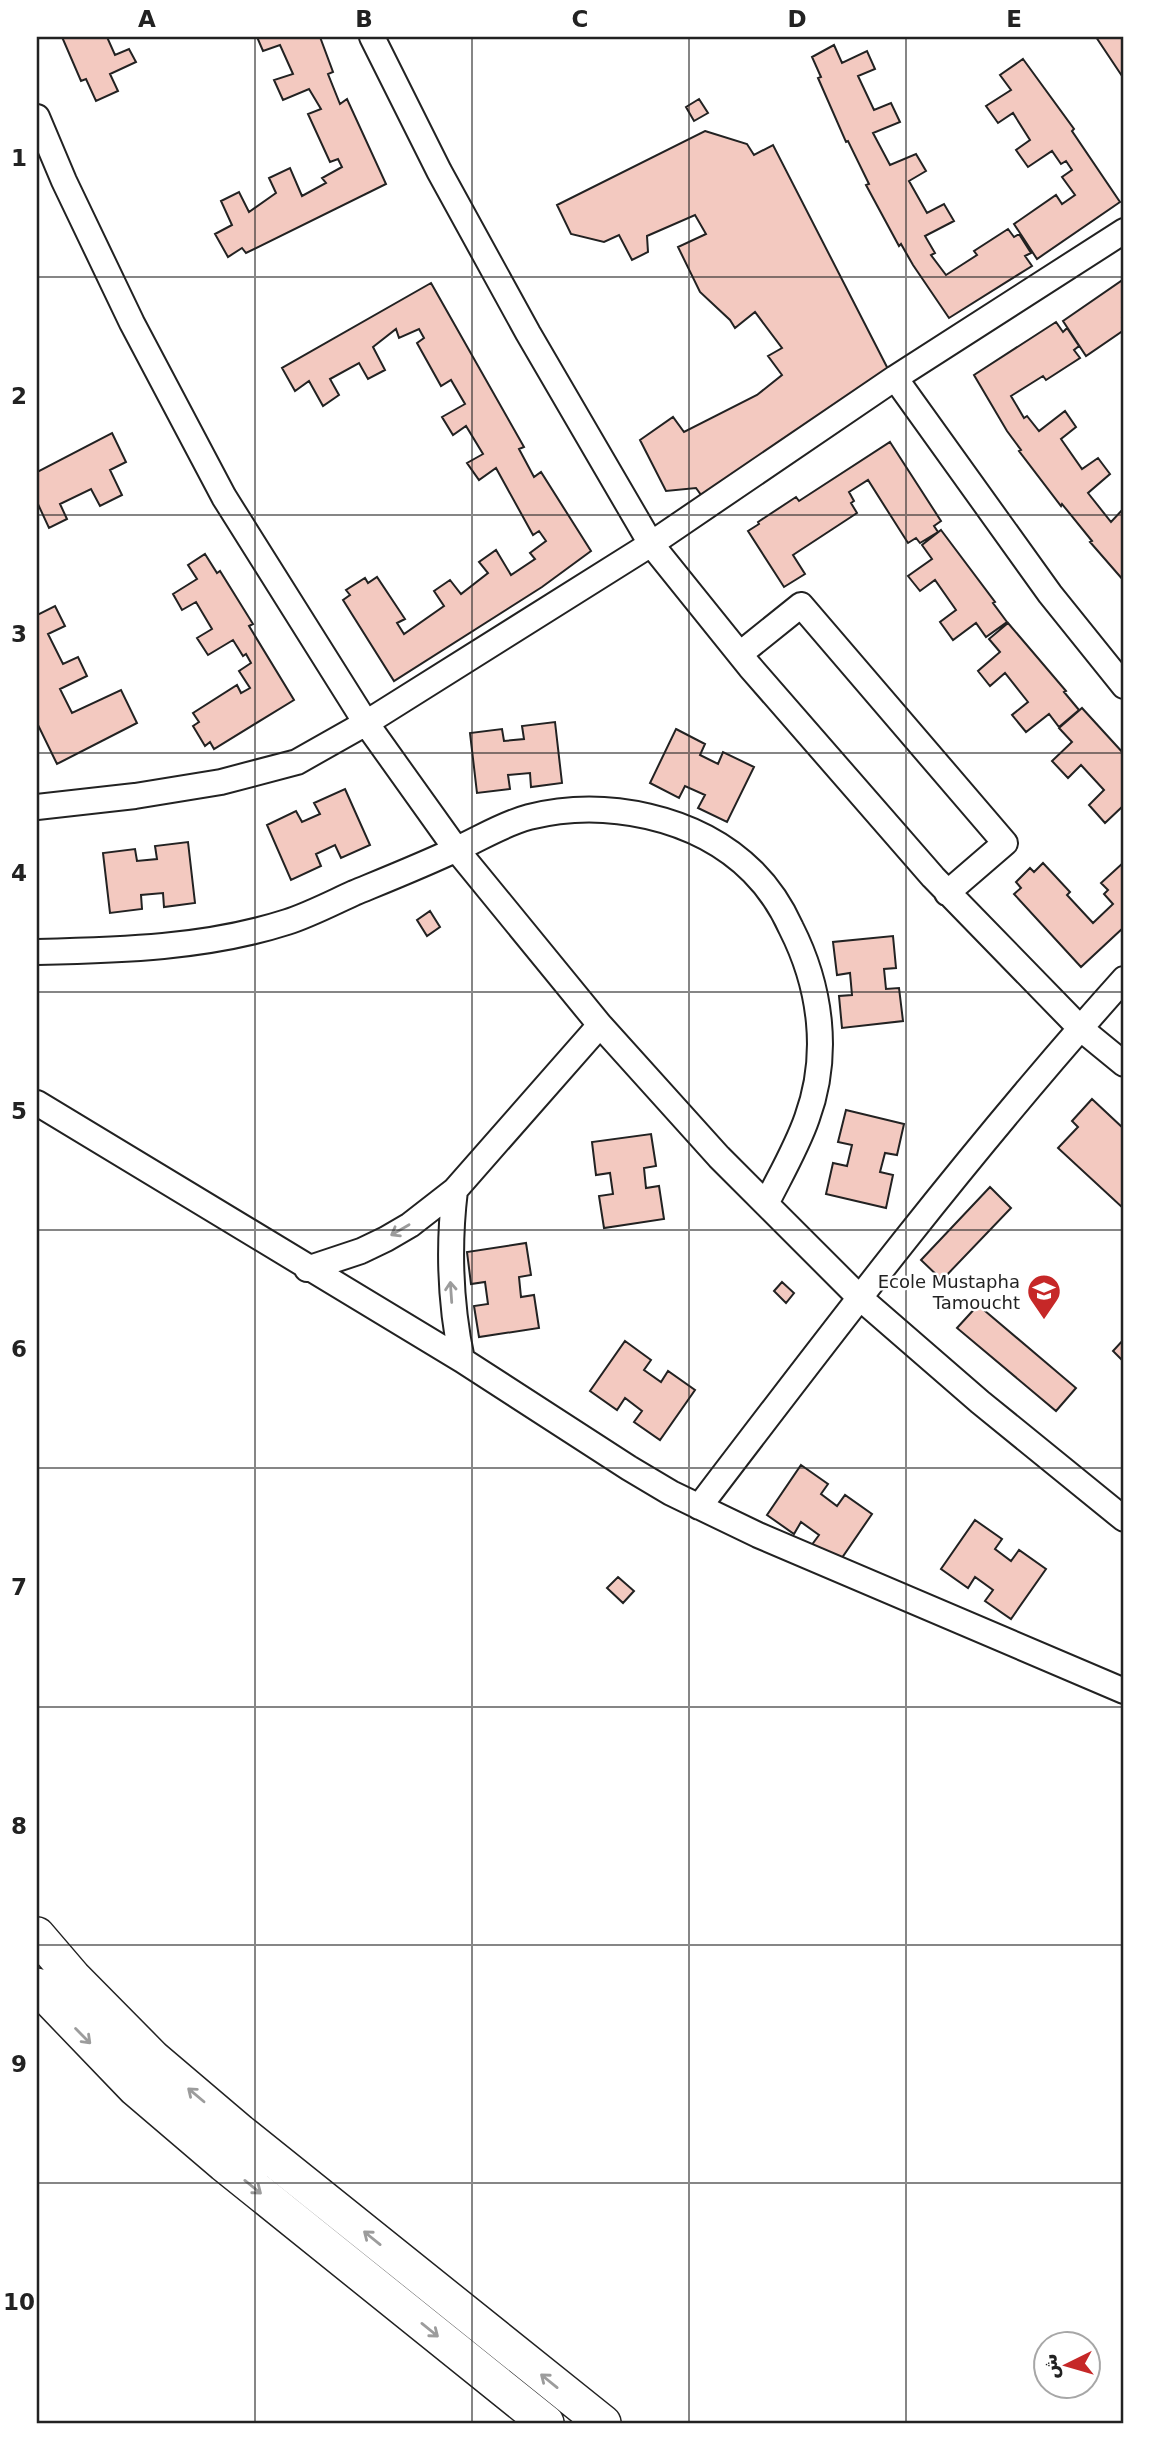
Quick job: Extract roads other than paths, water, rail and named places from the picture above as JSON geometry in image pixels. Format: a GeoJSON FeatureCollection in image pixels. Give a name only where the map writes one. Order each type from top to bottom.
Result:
{"type":"FeatureCollection","features":[{"type":"Feature","properties":{"kind":"highway"},"geometry":{"type":"LineString","coordinates":[[37,1935],[73,1977],[153,2058],[240,2132],[603,2423]]}},
{"type":"Feature","properties":{"kind":"highway"},"geometry":{"type":"LineString","coordinates":[[37,1986],[135,2088],[224,2164],[545,2423]]}},
{"type":"Feature","properties":{"kind":"street"},"geometry":{"type":"LineString","coordinates":[[372,37],[445,183],[528,333],[651,544],[740,654],[947,892],[1080,1028],[1124,1064]]}},
{"type":"Feature","properties":{"kind":"street"},"geometry":{"type":"LineString","coordinates":[[37,117],[64,181],[132,323],[224,497],[366,723],[456,849],[600,1025],[719,1157],[859,1297],[980,1402],[1124,1519]]}},
{"type":"Feature","properties":{"kind":"street"},"geometry":{"type":"LineString","coordinates":[[38,805],[135,796],[221,782],[297,762],[366,723],[651,544],[895,378],[1124,231]]}},
{"type":"Feature","properties":{"kind":"street"},"geometry":{"type":"LineString","coordinates":[[895,378],[1050,594],[1124,686]]}},
{"type":"Feature","properties":{"kind":"street"},"geometry":{"type":"LineString","coordinates":[[740,654],[802,605],[1005,843],[947,892]]}},
{"type":"Feature","properties":{"kind":"street"},"geometry":{"type":"LineString","coordinates":[[37,952],[164,947],[226,939],[288,921],[503,826],[530,817],[585,809],[635,814],[680,824],[719,846],[753,872],[782,909],[799,943],[814,986],[821,1030],[818,1074],[807,1118],[766,1204]]}},
{"type":"Feature","properties":{"kind":"street"},"geometry":{"type":"LineString","coordinates":[[699,1507],[859,1297],[1080,1028],[1124,979]]}},
{"type":"Feature","properties":{"kind":"street"},"geometry":{"type":"LineString","coordinates":[[307,1269],[361,1251],[386,1239],[410,1225],[455,1190],[600,1025]]}},
{"type":"Feature","properties":{"kind":"street"},"geometry":{"type":"LineString","coordinates":[[37,1103],[307,1269],[462,1360],[629,1468],[699,1507],[758,1535],[1124,1691]]}},
{"type":"Feature","properties":{"kind":"street"},"geometry":{"type":"LineString","coordinates":[[455,1190],[450,1275],[462,1360]]}},
{"type":"Feature","properties":{"kind":"place","name":"Ecole Mustapha Tamoucht"},"geometry":{"type":"Point","coordinates":[1044,1321]}}]}
